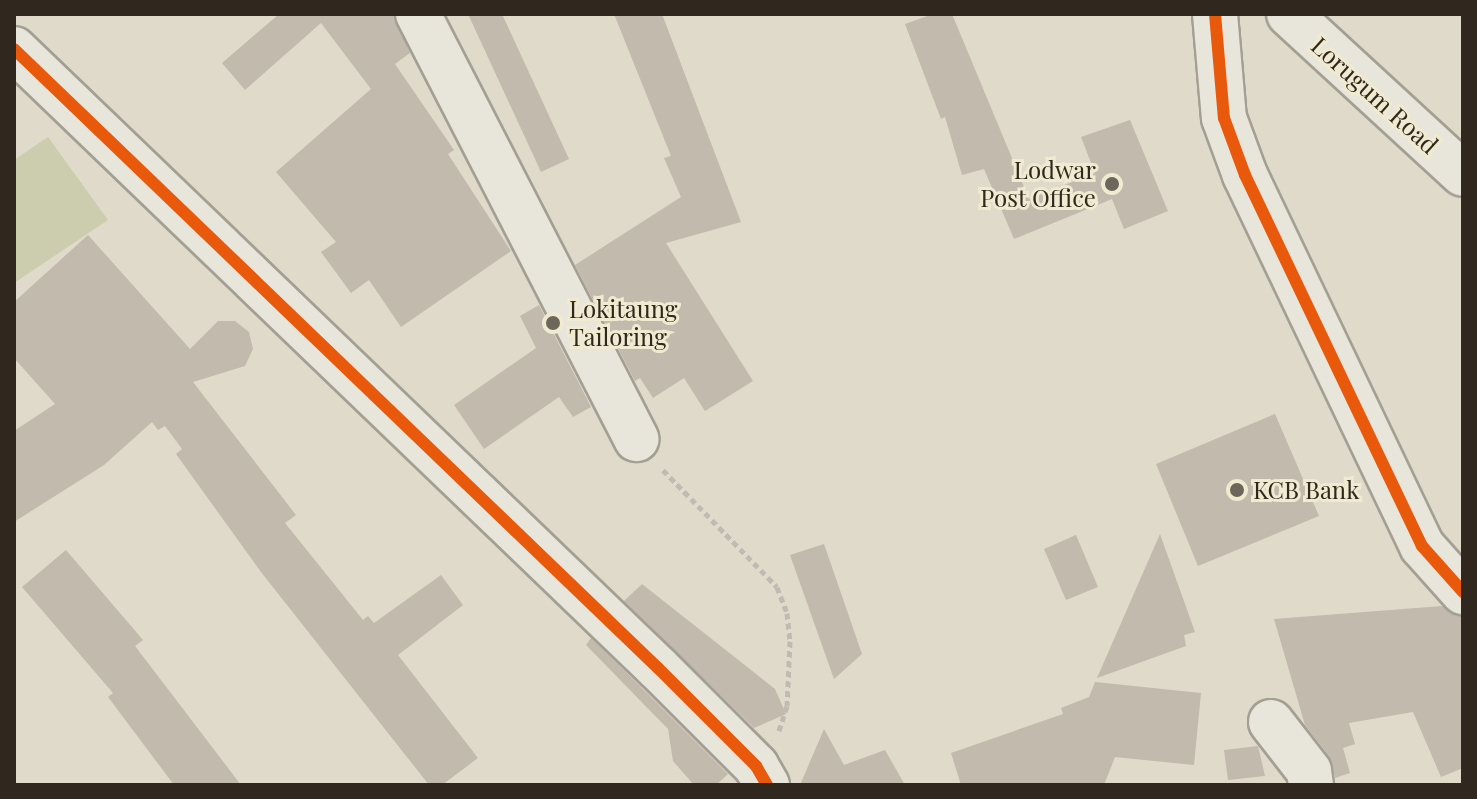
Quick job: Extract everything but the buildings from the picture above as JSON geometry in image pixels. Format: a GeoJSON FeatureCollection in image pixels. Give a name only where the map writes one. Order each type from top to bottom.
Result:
{"type":"FeatureCollection","features":[{"type":"Feature","properties":{"kind":"street"},"geometry":{"type":"LineString","coordinates":[[418,14],[636,439]]}},
{"type":"Feature","properties":{"kind":"street"},"geometry":{"type":"LineString","coordinates":[[1215,14],[1224,118],[1245,175],[1422,546],[1463,592]]}},
{"type":"Feature","properties":{"kind":"street","name":"Lorugum Road"},"geometry":{"type":"LineString","coordinates":[[1289,14],[1463,174]]}},
{"type":"Feature","properties":{"kind":"street"},"geometry":{"type":"LineString","coordinates":[[14,49],[762,776]]}},
{"type":"Feature","properties":{"kind":"street"},"geometry":{"type":"LineString","coordinates":[[1271,722],[1309,771],[1311,785]]}},
{"type":"Feature","properties":{"kind":"path"},"geometry":{"type":"LineString","coordinates":[[636,439],[691,502],[767,576],[787,613],[785,723],[762,776]]}},
{"type":"Feature","properties":{"kind":"green space"},"geometry":{"type":"Polygon","coordinates":[[[48,137],[108,220],[14,283],[14,160],[48,137]]]}},
{"type":"Feature","properties":{"kind":"cycle path"},"geometry":{"type":"LineString","coordinates":[[1215,14],[1224,118],[1245,175],[1422,546],[1463,592]]}},
{"type":"Feature","properties":{"kind":"cycle path"},"geometry":{"type":"LineString","coordinates":[[14,49],[658,668],[756,766],[767,785]]}},
{"type":"Feature","properties":{"kind":"place","name":"Lodwar Post Office"},"geometry":{"type":"Point","coordinates":[1112,184]}},
{"type":"Feature","properties":{"kind":"place","name":"Lokitaung Tailoring"},"geometry":{"type":"Point","coordinates":[553,323]}},
{"type":"Feature","properties":{"kind":"place","name":"KCB Bank"},"geometry":{"type":"Point","coordinates":[1237,490]}}]}
